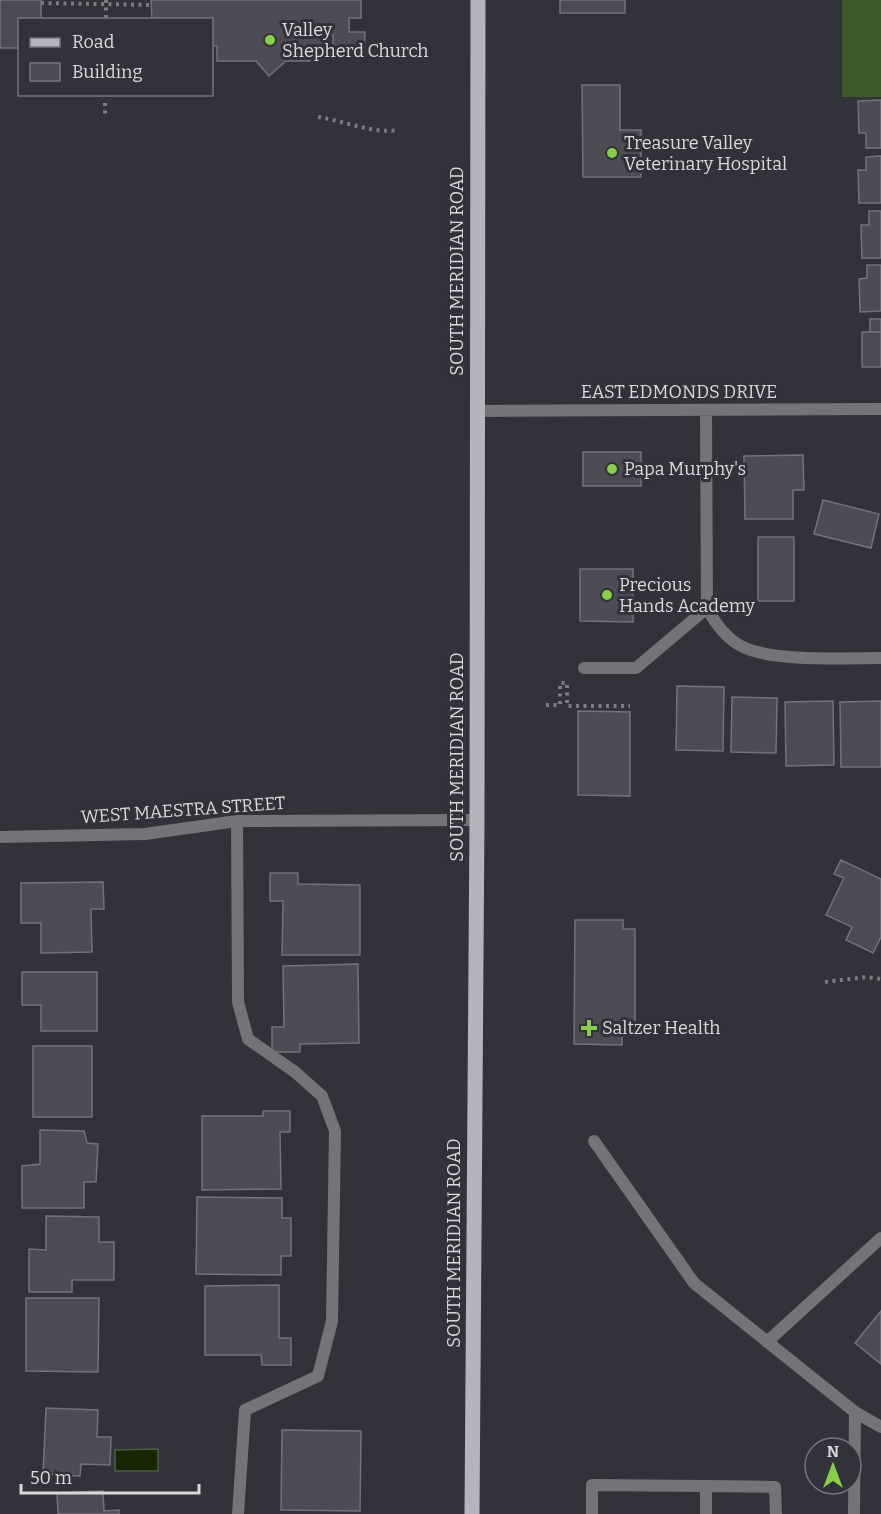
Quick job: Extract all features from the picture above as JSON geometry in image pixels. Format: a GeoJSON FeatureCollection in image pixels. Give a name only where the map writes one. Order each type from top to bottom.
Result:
{"type":"FeatureCollection","features":[{"type":"Feature","properties":{"kind":"main road","name":"SOUTH MERIDIAN ROAD"},"geometry":{"type":"LineString","coordinates":[[472,1514],[477,820],[478,0]]}},
{"type":"Feature","properties":{"kind":"street"},"geometry":{"type":"LineString","coordinates":[[706,410],[707,608],[715,623],[741,646],[758,652],[781,656],[881,658]]}},
{"type":"Feature","properties":{"kind":"street","name":"EAST EDMONDS DRIVE"},"geometry":{"type":"LineString","coordinates":[[476,411],[881,410]]}},
{"type":"Feature","properties":{"kind":"street"},"geometry":{"type":"LineString","coordinates":[[584,668],[636,668],[707,608]]}},
{"type":"Feature","properties":{"kind":"street","name":"WEST MAESTRA STREET"},"geometry":{"type":"LineString","coordinates":[[0,837],[145,834],[237,821],[477,820]]}},
{"type":"Feature","properties":{"kind":"street"},"geometry":{"type":"LineString","coordinates":[[237,821],[238,1002],[248,1039],[295,1071],[322,1096],[334,1131],[332,1321],[321,1365],[318,1376],[245,1410],[238,1514]]}},
{"type":"Feature","properties":{"kind":"street"},"geometry":{"type":"LineString","coordinates":[[594,1141],[694,1283],[855,1412],[881,1427]]}},
{"type":"Feature","properties":{"kind":"street"},"geometry":{"type":"LineString","coordinates":[[767,1342],[881,1238]]}},
{"type":"Feature","properties":{"kind":"street"},"geometry":{"type":"LineString","coordinates":[[855,1412],[855,1514]]}},
{"type":"Feature","properties":{"kind":"street"},"geometry":{"type":"LineString","coordinates":[[592,1514],[592,1485],[775,1487],[776,1514]]}},
{"type":"Feature","properties":{"kind":"street"},"geometry":{"type":"LineString","coordinates":[[706,1486],[706,1514]]}},
{"type":"Feature","properties":{"kind":"path"},"geometry":{"type":"LineString","coordinates":[[41,3],[106,2],[152,5]]}},
{"type":"Feature","properties":{"kind":"path"},"geometry":{"type":"LineString","coordinates":[[106,2],[106,18]]}},
{"type":"Feature","properties":{"kind":"path"},"geometry":{"type":"LineString","coordinates":[[105,103],[105,118]]}},
{"type":"Feature","properties":{"kind":"path"},"geometry":{"type":"LineString","coordinates":[[318,117],[383,133],[399,130]]}},
{"type":"Feature","properties":{"kind":"path"},"geometry":{"type":"LineString","coordinates":[[546,705],[560,705],[560,683],[567,683],[567,706],[630,706]]}},
{"type":"Feature","properties":{"kind":"path"},"geometry":{"type":"LineString","coordinates":[[825,982],[866,977],[881,979]]}},
{"type":"Feature","properties":{"kind":"shaded area"},"geometry":{"type":"Polygon","coordinates":[[[842,0],[881,0],[881,97],[842,97],[842,0]]]}},
{"type":"Feature","properties":{"kind":"shaded area"},"geometry":{"type":"Polygon","coordinates":[[[158,1449],[158,1471],[115,1471],[115,1450],[158,1449]]]}},
{"type":"Feature","properties":{"kind":"building"},"geometry":{"type":"Polygon","coordinates":[[[0,0],[41,0],[41,18],[18,18],[18,48],[0,48],[0,0]]]}},
{"type":"Feature","properties":{"kind":"building","name":"Valley Shepherd Church"},"geometry":{"type":"Polygon","coordinates":[[[151,0],[361,0],[361,18],[349,18],[349,32],[365,32],[364,57],[333,56],[333,35],[328,35],[328,46],[310,46],[310,61],[286,61],[269,76],[256,61],[217,61],[217,46],[213,46],[213,18],[152,18],[151,0]]]}},
{"type":"Feature","properties":{"kind":"building"},"geometry":{"type":"Polygon","coordinates":[[[560,0],[625,0],[625,13],[560,13],[560,0]]]}},
{"type":"Feature","properties":{"kind":"building","name":"Treasure Valley Veterinary Hospital"},"geometry":{"type":"Polygon","coordinates":[[[582,85],[620,85],[620,130],[641,130],[641,177],[583,177],[582,85]]]}},
{"type":"Feature","properties":{"kind":"building"},"geometry":{"type":"Polygon","coordinates":[[[881,100],[881,148],[866,148],[866,133],[859,133],[858,101],[881,100]]]}},
{"type":"Feature","properties":{"kind":"building"},"geometry":{"type":"Polygon","coordinates":[[[881,156],[881,203],[859,203],[858,170],[866,170],[866,157],[881,156]]]}},
{"type":"Feature","properties":{"kind":"building"},"geometry":{"type":"Polygon","coordinates":[[[869,211],[881,211],[881,258],[862,258],[861,225],[869,225],[869,211]]]}},
{"type":"Feature","properties":{"kind":"building"},"geometry":{"type":"Polygon","coordinates":[[[867,265],[881,265],[881,311],[860,312],[859,279],[867,278],[867,265]]]}},
{"type":"Feature","properties":{"kind":"building"},"geometry":{"type":"Polygon","coordinates":[[[870,319],[881,319],[881,332],[870,332],[870,319]]]}},
{"type":"Feature","properties":{"kind":"building"},"geometry":{"type":"Polygon","coordinates":[[[862,332],[881,332],[881,367],[862,367],[862,332]]]}},
{"type":"Feature","properties":{"kind":"building","name":"Papa Murphy's"},"geometry":{"type":"Polygon","coordinates":[[[583,452],[641,452],[641,486],[583,486],[583,452]]]}},
{"type":"Feature","properties":{"kind":"building"},"geometry":{"type":"Polygon","coordinates":[[[803,455],[804,490],[793,490],[793,519],[745,519],[744,456],[803,455]]]}},
{"type":"Feature","properties":{"kind":"building"},"geometry":{"type":"Polygon","coordinates":[[[823,500],[879,514],[871,548],[814,534],[823,500]]]}},
{"type":"Feature","properties":{"kind":"building"},"geometry":{"type":"Polygon","coordinates":[[[758,537],[794,537],[794,601],[758,601],[758,537]]]}},
{"type":"Feature","properties":{"kind":"building","name":"Precious Hands Academy"},"geometry":{"type":"Polygon","coordinates":[[[580,569],[633,569],[633,622],[580,621],[580,569]]]}},
{"type":"Feature","properties":{"kind":"building"},"geometry":{"type":"Polygon","coordinates":[[[677,686],[724,687],[723,751],[676,750],[677,686]]]}},
{"type":"Feature","properties":{"kind":"building"},"geometry":{"type":"Polygon","coordinates":[[[732,697],[777,698],[776,753],[731,752],[732,697]]]}},
{"type":"Feature","properties":{"kind":"building"},"geometry":{"type":"Polygon","coordinates":[[[833,701],[834,765],[786,766],[785,702],[833,701]]]}},
{"type":"Feature","properties":{"kind":"building"},"geometry":{"type":"Polygon","coordinates":[[[881,701],[881,767],[841,767],[840,702],[881,701]]]}},
{"type":"Feature","properties":{"kind":"building"},"geometry":{"type":"Polygon","coordinates":[[[578,711],[630,712],[630,796],[578,795],[578,711]]]}},
{"type":"Feature","properties":{"kind":"building"},"geometry":{"type":"Polygon","coordinates":[[[841,860],[881,879],[881,937],[873,953],[846,940],[852,927],[826,915],[844,878],[834,874],[841,860]]]}},
{"type":"Feature","properties":{"kind":"building"},"geometry":{"type":"Polygon","coordinates":[[[270,873],[298,873],[298,884],[360,885],[360,955],[282,955],[283,901],[270,901],[270,873]]]}},
{"type":"Feature","properties":{"kind":"building"},"geometry":{"type":"Polygon","coordinates":[[[103,882],[104,909],[91,909],[92,952],[41,953],[41,923],[21,923],[21,883],[103,882]]]}},
{"type":"Feature","properties":{"kind":"building"},"geometry":{"type":"Polygon","coordinates":[[[575,920],[623,920],[623,929],[635,929],[635,1034],[622,1034],[622,1045],[574,1044],[575,920]]]}},
{"type":"Feature","properties":{"kind":"building"},"geometry":{"type":"Polygon","coordinates":[[[358,964],[359,1043],[300,1044],[300,1052],[272,1052],[272,1027],[284,1027],[283,966],[358,964]]]}},
{"type":"Feature","properties":{"kind":"building"},"geometry":{"type":"Polygon","coordinates":[[[22,972],[97,972],[97,1031],[41,1031],[41,1005],[22,1005],[22,972]]]}},
{"type":"Feature","properties":{"kind":"building"},"geometry":{"type":"Polygon","coordinates":[[[33,1046],[92,1046],[92,1117],[33,1117],[33,1046]]]}},
{"type":"Feature","properties":{"kind":"building"},"geometry":{"type":"Polygon","coordinates":[[[263,1111],[290,1111],[290,1132],[280,1132],[281,1189],[202,1190],[202,1116],[263,1116],[263,1111]]]}},
{"type":"Feature","properties":{"kind":"building"},"geometry":{"type":"Polygon","coordinates":[[[40,1130],[84,1131],[87,1143],[98,1144],[96,1182],[84,1182],[84,1208],[22,1208],[22,1166],[40,1164],[40,1130]]]}},
{"type":"Feature","properties":{"kind":"building"},"geometry":{"type":"Polygon","coordinates":[[[197,1197],[282,1198],[282,1218],[291,1218],[291,1256],[281,1256],[281,1275],[196,1274],[197,1197]]]}},
{"type":"Feature","properties":{"kind":"building"},"geometry":{"type":"Polygon","coordinates":[[[46,1216],[99,1217],[99,1242],[114,1242],[114,1280],[72,1280],[72,1292],[29,1292],[29,1249],[46,1250],[46,1216]]]}},
{"type":"Feature","properties":{"kind":"building"},"geometry":{"type":"Polygon","coordinates":[[[279,1285],[279,1338],[291,1338],[291,1365],[262,1365],[261,1355],[205,1355],[205,1286],[279,1285]]]}},
{"type":"Feature","properties":{"kind":"building"},"geometry":{"type":"Polygon","coordinates":[[[26,1298],[99,1298],[98,1372],[26,1371],[26,1298]]]}},
{"type":"Feature","properties":{"kind":"building"},"geometry":{"type":"Polygon","coordinates":[[[881,1311],[881,1364],[855,1343],[881,1311]]]}},
{"type":"Feature","properties":{"kind":"building"},"geometry":{"type":"Polygon","coordinates":[[[46,1408],[98,1410],[97,1437],[111,1437],[110,1465],[81,1464],[80,1476],[43,1474],[46,1408]]]}},
{"type":"Feature","properties":{"kind":"building"},"geometry":{"type":"Polygon","coordinates":[[[282,1430],[361,1431],[360,1511],[281,1510],[282,1430]]]}},
{"type":"Feature","properties":{"kind":"building"},"geometry":{"type":"Polygon","coordinates":[[[103,1491],[104,1511],[119,1510],[119,1514],[58,1514],[57,1493],[103,1491]]]}},
{"type":"Feature","properties":{"kind":"place","name":"Valley Shepherd Church"},"geometry":{"type":"Point","coordinates":[270,40]}},
{"type":"Feature","properties":{"kind":"place","name":"Treasure Valley Veterinary Hospital"},"geometry":{"type":"Point","coordinates":[612,153]}},
{"type":"Feature","properties":{"kind":"place","name":"Papa Murphy's"},"geometry":{"type":"Point","coordinates":[612,469]}},
{"type":"Feature","properties":{"kind":"place","name":"Precious Hands Academy"},"geometry":{"type":"Point","coordinates":[607,595]}},
{"type":"Feature","properties":{"kind":"place","name":"Saltzer Health"},"geometry":{"type":"Point","coordinates":[589,1028]}}]}
